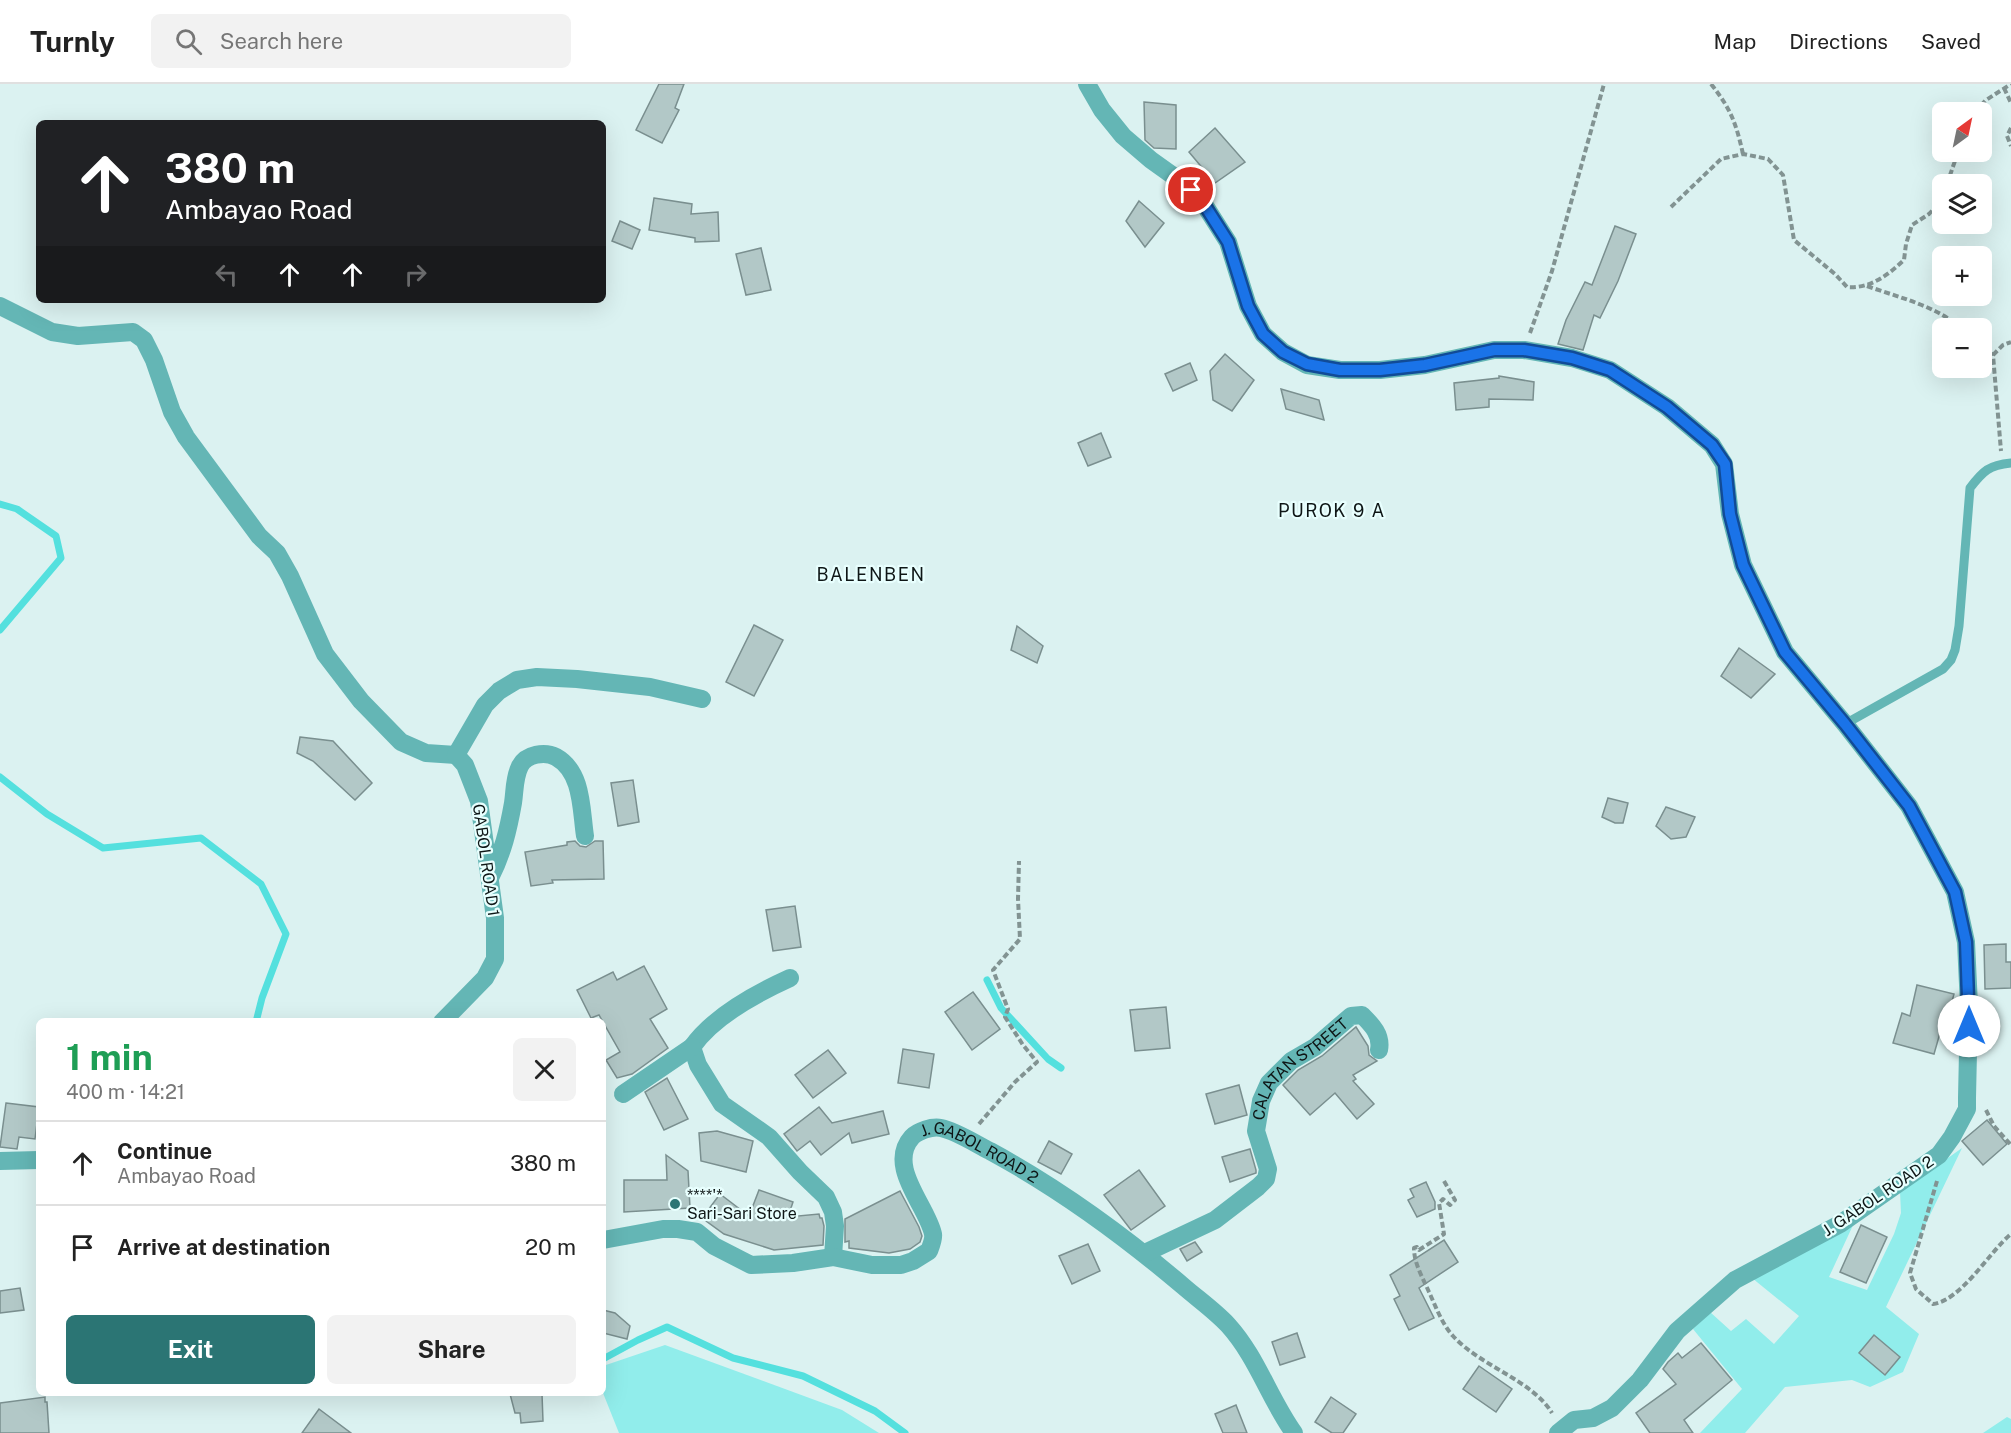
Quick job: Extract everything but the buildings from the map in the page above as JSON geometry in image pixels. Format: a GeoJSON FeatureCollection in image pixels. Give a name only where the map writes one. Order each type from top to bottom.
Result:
{"type":"FeatureCollection","features":[{"type":"Feature","properties":{"kind":"street","name":"J. GABOL ROAD 2"},"geometry":{"type":"LineString","coordinates":[[1087,84],[1102,110],[1123,135],[1202,201],[1228,242],[1248,306],[1263,334],[1283,352],[1307,364],[1340,370],[1380,370],[1425,365],[1494,350],[1524,350],[1572,358],[1610,370],[1667,407],[1712,445],[1725,464],[1730,514],[1743,565],[1785,652],[1909,806],[1955,892],[1966,942],[1969,1006],[1967,1109],[1939,1155],[1840,1224],[1735,1280],[1677,1331],[1640,1380],[1612,1408],[1593,1418],[1574,1420],[1560,1431]]}},
{"type":"Feature","properties":{"kind":"street"},"geometry":{"type":"LineString","coordinates":[[0,306],[52,332],[78,336],[133,332],[144,340],[154,360],[172,412],[186,437],[259,536],[277,553],[290,576],[325,654],[361,701],[401,742],[426,753],[456,755],[485,705],[499,691],[517,680],[537,677],[650,687],[702,699]]}},
{"type":"Feature","properties":{"kind":"street"},"geometry":{"type":"LineString","coordinates":[[490,878],[502,855],[516,777],[521,763],[532,755],[549,753],[568,766],[578,787],[585,836]]}},
{"type":"Feature","properties":{"kind":"street","name":"GABOL ROAD 1"},"geometry":{"type":"LineString","coordinates":[[446,1018],[485,978],[495,959],[495,918],[479,801],[465,765],[456,755]]}},
{"type":"Feature","properties":{"kind":"street"},"geometry":{"type":"LineString","coordinates":[[623,1094],[692,1047],[707,1029],[723,1017],[768,988],[789,978]]}},
{"type":"Feature","properties":{"kind":"street","name":"CALATAN STREET"},"geometry":{"type":"LineString","coordinates":[[1144,1253],[1215,1220],[1266,1179],[1268,1169],[1256,1131],[1261,1101],[1269,1083],[1291,1061],[1315,1047],[1351,1017],[1362,1015],[1373,1025],[1381,1041],[1379,1050]]}},
{"type":"Feature","properties":{"kind":"street"},"geometry":{"type":"LineString","coordinates":[[692,1047],[698,1065],[722,1104],[769,1137],[826,1197],[833,1212],[835,1226],[833,1257]]}},
{"type":"Feature","properties":{"kind":"street","name":"J. GABOL ROAD 2"},"geometry":{"type":"LineString","coordinates":[[606,1239],[663,1229],[678,1229],[697,1232],[714,1246],[751,1265],[793,1263],[833,1257],[872,1265],[901,1266],[929,1251],[934,1236],[910,1188],[904,1164],[904,1149],[913,1136],[928,1129],[941,1128],[970,1141],[1052,1186],[1144,1253],[1228,1325],[1252,1358],[1279,1412],[1294,1433]]}},
{"type":"Feature","properties":{"kind":"street"},"geometry":{"type":"LineString","coordinates":[[0,1161],[36,1160]]}},
{"type":"Feature","properties":{"kind":"lane"},"geometry":{"type":"LineString","coordinates":[[1845,724],[1943,669],[1951,660],[1959,626],[1970,488],[1982,472],[2006,463]]}},
{"type":"Feature","properties":{"kind":"path"},"geometry":{"type":"LineString","coordinates":[[1524,350],[1552,271],[1604,84]]}},
{"type":"Feature","properties":{"kind":"path"},"geometry":{"type":"LineString","coordinates":[[1711,84],[1728,105],[1743,154]]}},
{"type":"Feature","properties":{"kind":"path"},"geometry":{"type":"LineString","coordinates":[[1984,102],[2011,84]]}},
{"type":"Feature","properties":{"kind":"path"},"geometry":{"type":"LineString","coordinates":[[2004,88],[2011,103]]}},
{"type":"Feature","properties":{"kind":"path"},"geometry":{"type":"LineString","coordinates":[[2011,128],[2007,136],[2011,146]]}},
{"type":"Feature","properties":{"kind":"path"},"geometry":{"type":"LineString","coordinates":[[1671,207],[1721,159],[1743,154],[1768,159],[1783,175],[1794,240],[1847,287],[1860,288],[1890,273],[1904,260],[1912,225],[1932,211]]}},
{"type":"Feature","properties":{"kind":"path"},"geometry":{"type":"LineString","coordinates":[[1867,286],[1925,305],[1949,318]]}},
{"type":"Feature","properties":{"kind":"path"},"geometry":{"type":"LineString","coordinates":[[2006,463],[2001,440],[1993,355],[2003,345],[2011,342]]}},
{"type":"Feature","properties":{"kind":"path"},"geometry":{"type":"LineString","coordinates":[[970,1141],[979,1124],[1015,1082],[1036,1062],[1005,1017],[1008,1009],[993,970],[1020,939],[1019,861]]}},
{"type":"Feature","properties":{"kind":"path"},"geometry":{"type":"LineString","coordinates":[[1983,1102],[1994,1126],[2011,1145]]}},
{"type":"Feature","properties":{"kind":"path"},"geometry":{"type":"LineString","coordinates":[[1939,1175],[1910,1273],[1916,1289],[1933,1304],[1941,1303],[1969,1281],[2011,1234]]}},
{"type":"Feature","properties":{"kind":"path"},"geometry":{"type":"LineString","coordinates":[[1444,1181],[1455,1200],[1450,1205],[1443,1199],[1439,1203],[1444,1234],[1419,1250],[1417,1247],[1414,1248],[1414,1257],[1434,1303],[1454,1337],[1481,1359],[1533,1392],[1547,1406],[1560,1431]]}},
{"type":"Feature","properties":{"kind":"shaded area"},"geometry":{"type":"Polygon","coordinates":[[[1962,1148],[1886,1307],[1919,1334],[1903,1372],[1870,1387],[1852,1380],[1785,1387],[1745,1433],[1700,1433],[1742,1389],[1693,1329],[1710,1312],[1731,1331],[1746,1319],[1774,1344],[1799,1316],[1752,1278],[1854,1223],[1829,1277],[1867,1290],[1894,1234],[1901,1213],[1900,1192],[1962,1148]]]}},
{"type":"Feature","properties":{"kind":"shaded area"},"geometry":{"type":"Polygon","coordinates":[[[665,1345],[842,1410],[879,1433],[619,1433],[604,1396],[606,1365],[665,1345]]]}},
{"type":"Feature","properties":{"kind":"shaded area"},"geometry":{"type":"Polygon","coordinates":[[[2007,1417],[2011,1419],[2011,1433],[1983,1433],[2007,1417]]]}},
{"type":"Feature","properties":{"kind":"waterway"},"geometry":{"type":"LineString","coordinates":[[0,504],[17,509],[56,536],[61,558],[0,630]]}},
{"type":"Feature","properties":{"kind":"waterway"},"geometry":{"type":"LineString","coordinates":[[0,777],[47,814],[103,848],[201,838],[261,884],[286,934],[262,998],[257,1018]]}},
{"type":"Feature","properties":{"kind":"waterway"},"geometry":{"type":"LineString","coordinates":[[987,980],[1001,1008],[1048,1059],[1061,1068]]}},
{"type":"Feature","properties":{"kind":"waterway"},"geometry":{"type":"LineString","coordinates":[[606,1357],[667,1327],[733,1358],[803,1376],[875,1411],[905,1433]]}},
{"type":"Feature","properties":{"kind":"place","name":"****'* Sari-Sari Store"},"geometry":{"type":"Point","coordinates":[675,1204]}},
{"type":"Feature","properties":{"kind":"district","name":"PUROK 9 A"},"geometry":{"type":"Point","coordinates":[1332,510]}},
{"type":"Feature","properties":{"kind":"district","name":"BALENBEN"},"geometry":{"type":"Point","coordinates":[871,574]}},
{"type":"Feature","properties":{"kind":"route"},"geometry":{"type":"LineString","coordinates":[[1191,190],[1202,201],[1228,242],[1248,306],[1263,334],[1283,352],[1307,364],[1340,370],[1380,370],[1425,365],[1494,350],[1524,350],[1572,358],[1610,370],[1667,407],[1712,445],[1725,464],[1730,514],[1743,565],[1785,652],[1909,806],[1955,892],[1966,942],[1969,1026]]}}]}
